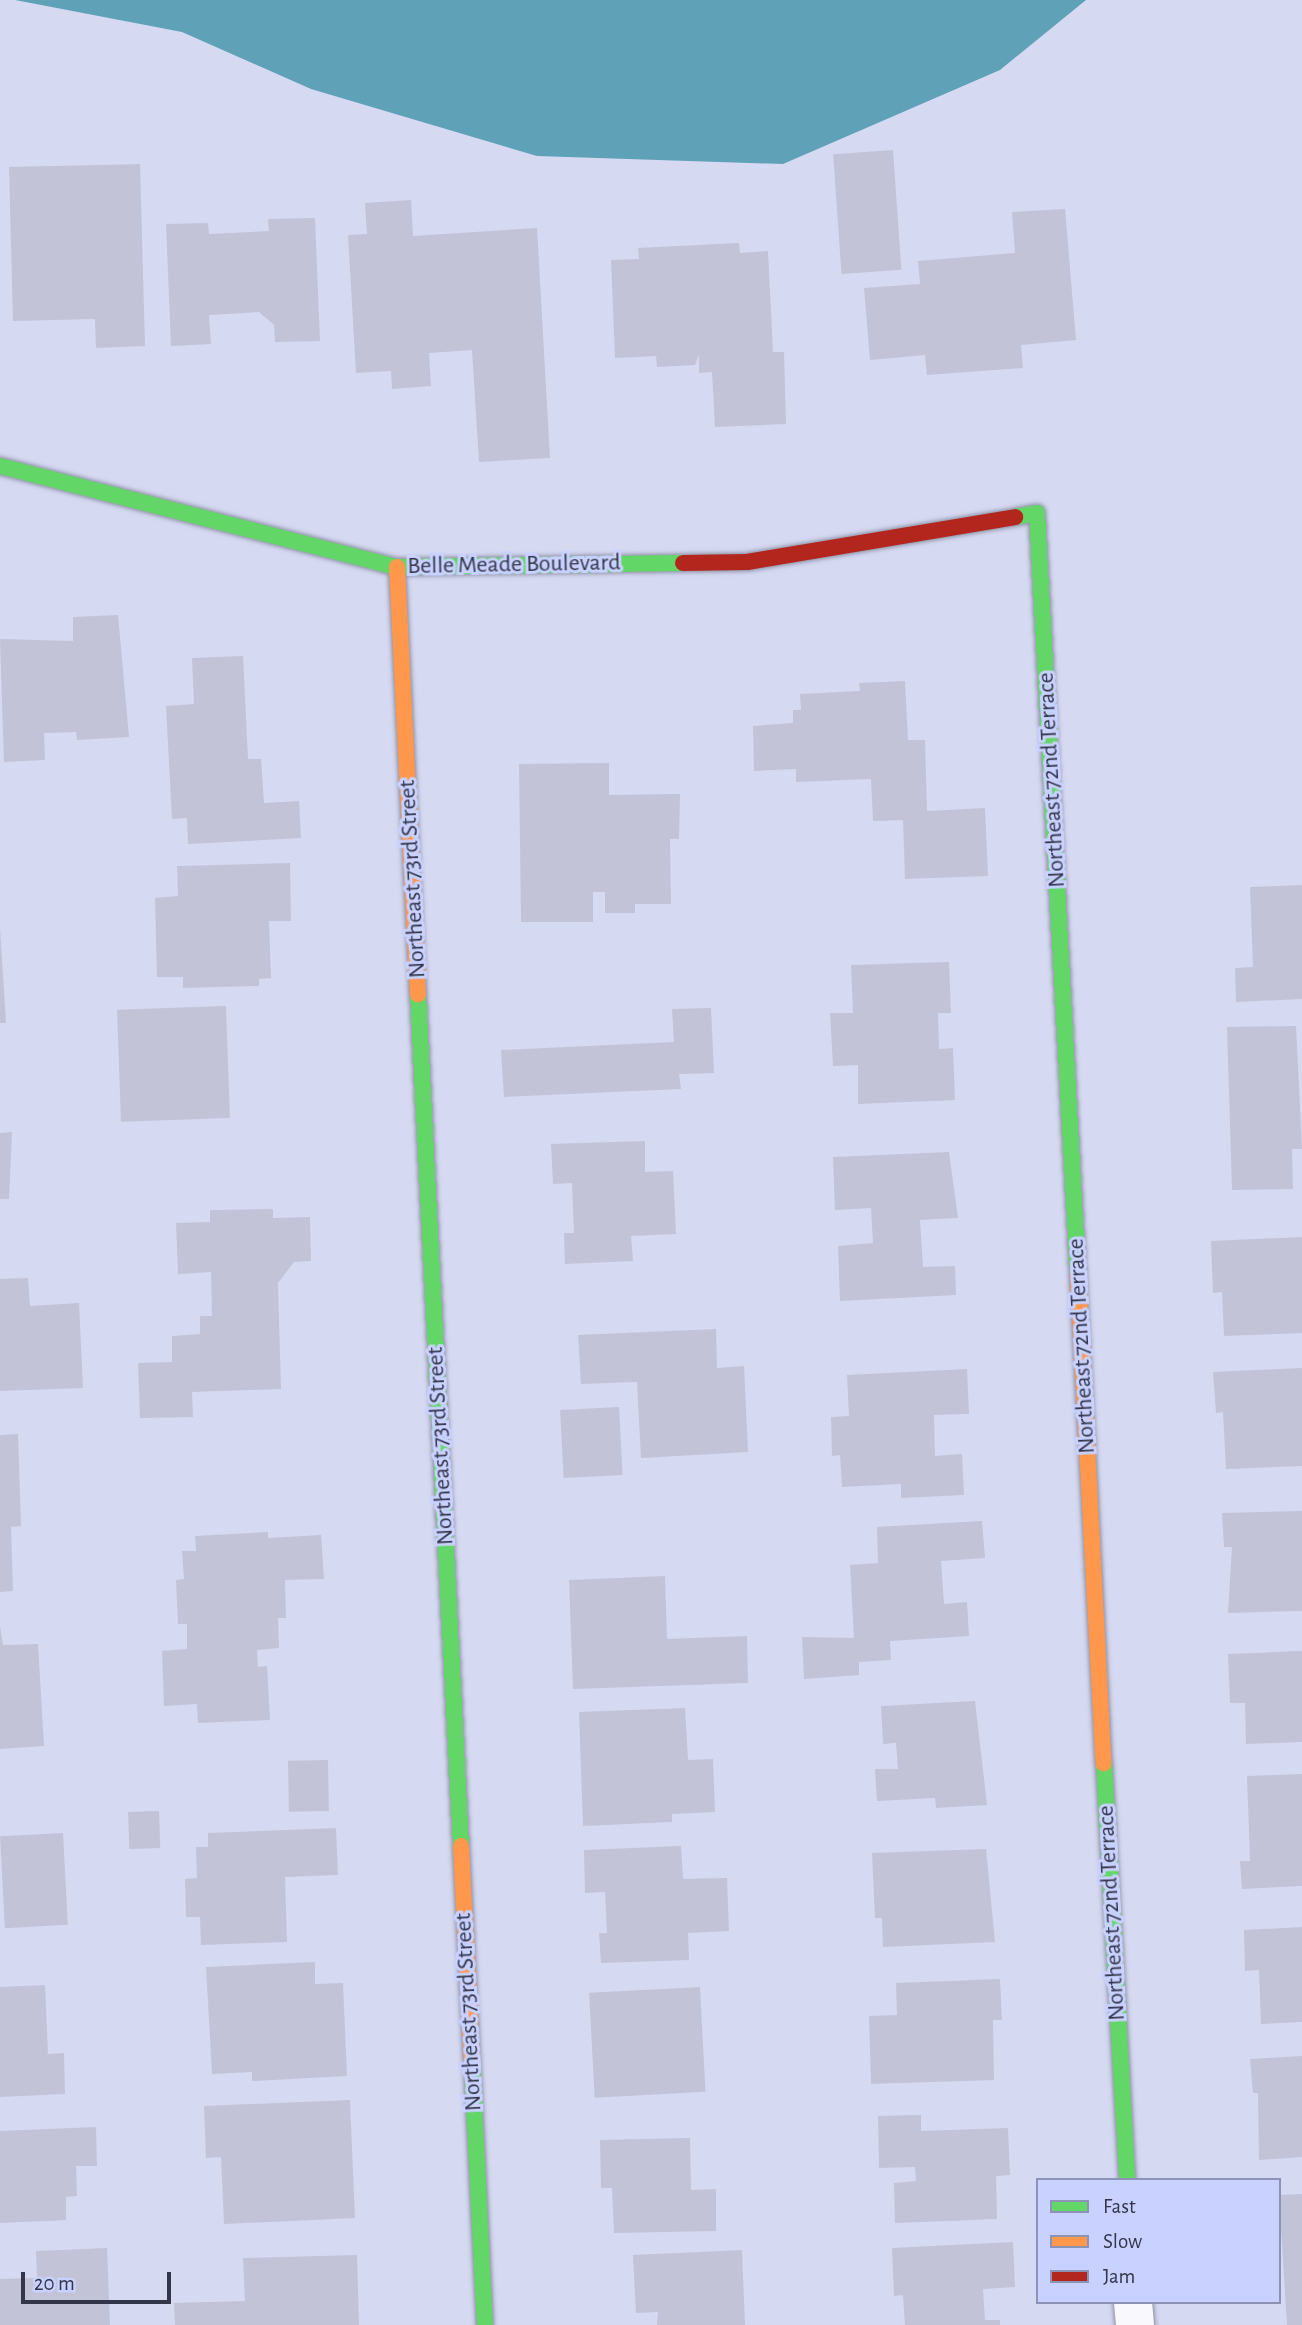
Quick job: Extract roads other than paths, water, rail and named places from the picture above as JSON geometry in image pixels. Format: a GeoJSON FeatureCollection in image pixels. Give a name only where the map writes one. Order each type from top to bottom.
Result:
{"type":"FeatureCollection","features":[{"type":"Feature","properties":{"kind":"street","name":"Belle Meade Boulevard"},"geometry":{"type":"LineString","coordinates":[[0,466],[397,566],[747,562],[1037,513]]}},
{"type":"Feature","properties":{"kind":"street","name":"Northeast 72nd Terrace"},"geometry":{"type":"LineString","coordinates":[[1037,513],[1127,2178]]}},
{"type":"Feature","properties":{"kind":"street","name":"Northeast 73rd Street"},"geometry":{"type":"LineString","coordinates":[[397,566],[485,2325]]}},
{"type":"Feature","properties":{"kind":"street"},"geometry":{"type":"LineString","coordinates":[[1133,2304],[1135,2325]]}},
{"type":"Feature","properties":{"kind":"water"},"geometry":{"type":"Polygon","coordinates":[[[15,0],[1086,0],[1000,70],[783,164],[537,156],[311,89],[182,32],[15,0]]]}}]}
